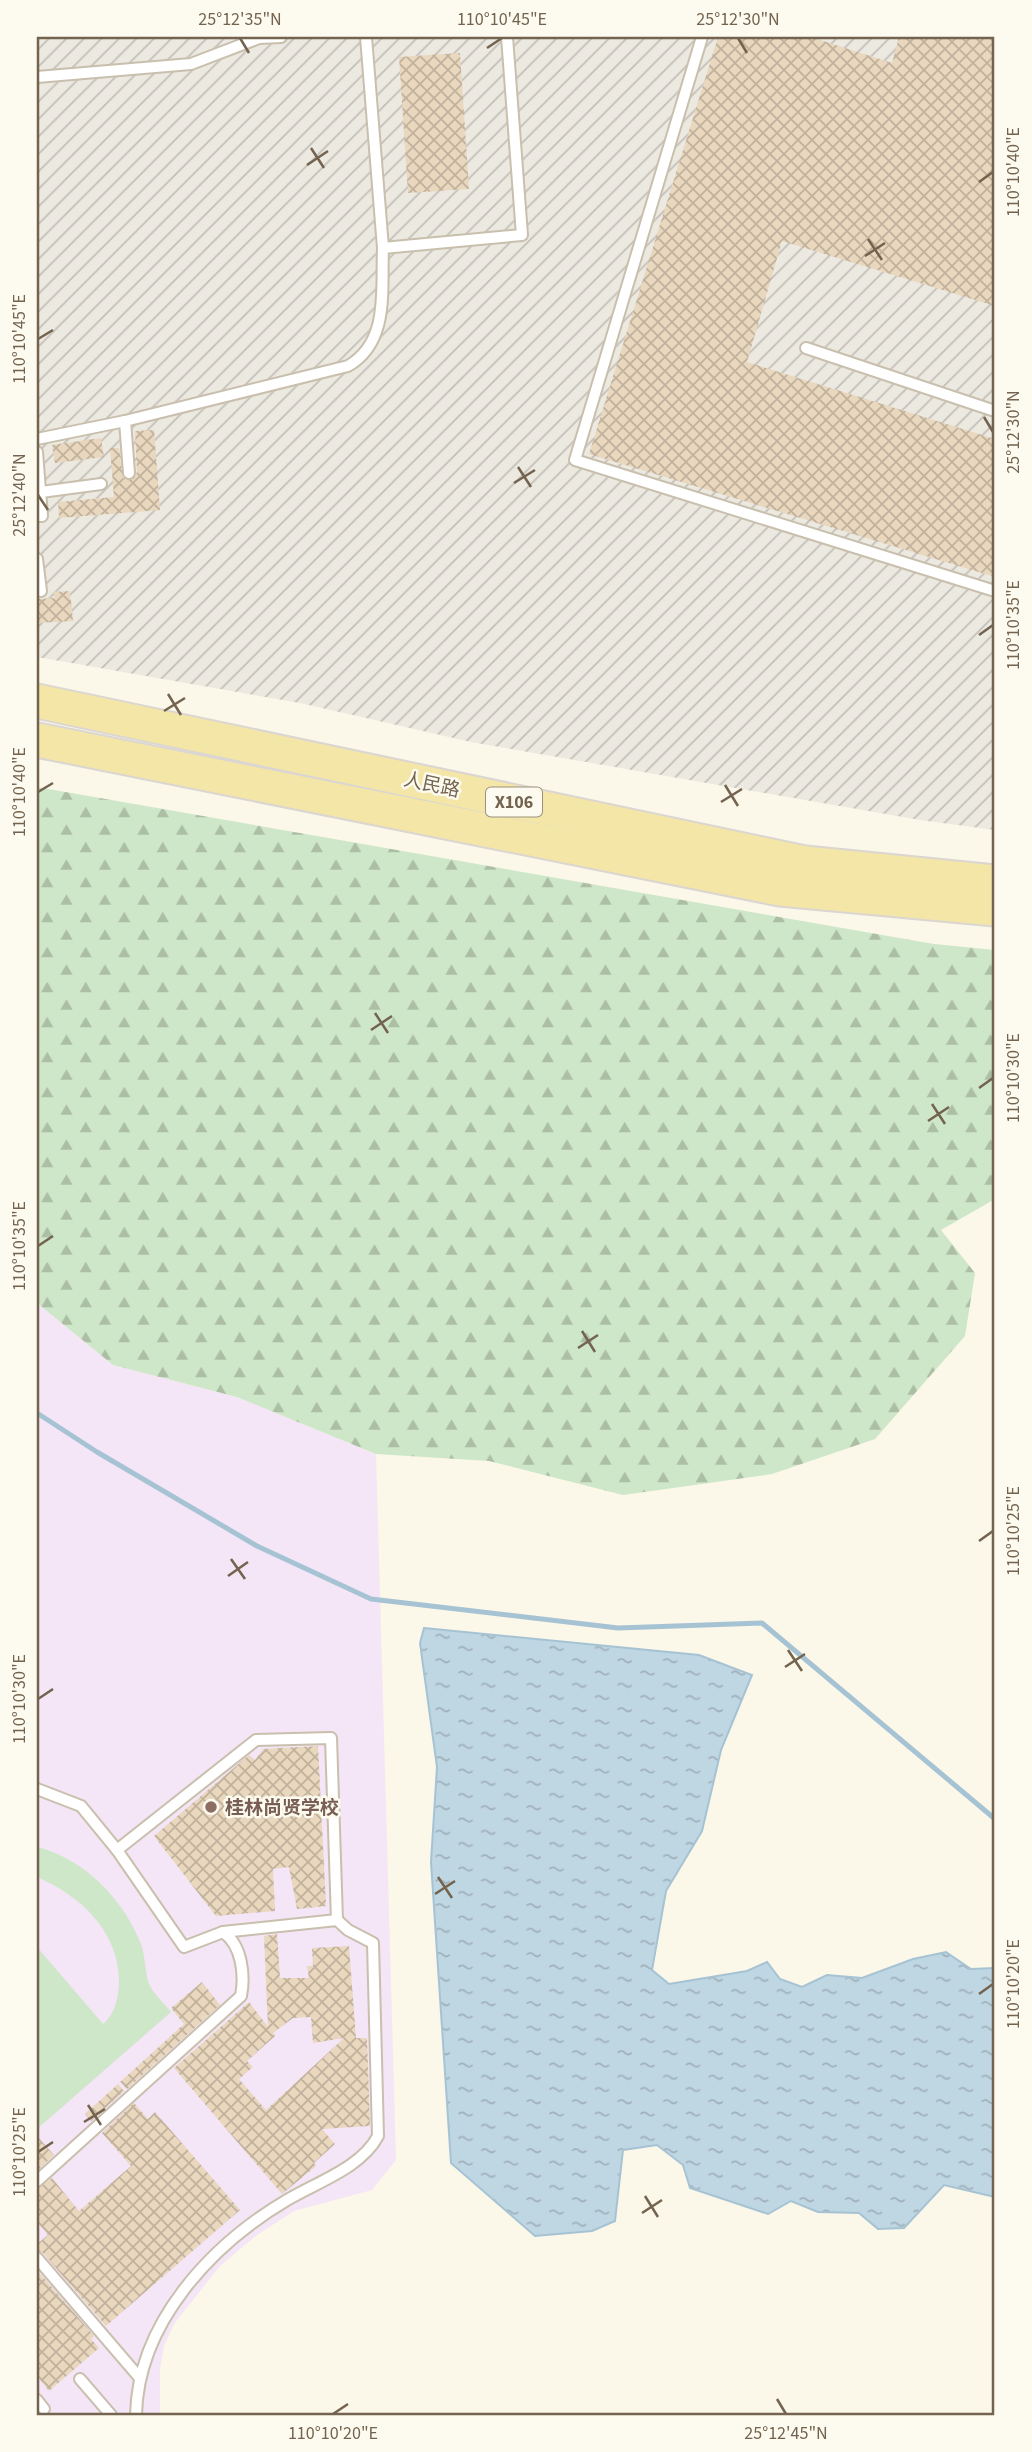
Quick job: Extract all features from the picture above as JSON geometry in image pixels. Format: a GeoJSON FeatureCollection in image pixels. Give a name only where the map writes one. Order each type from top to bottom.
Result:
{"type":"FeatureCollection","features":[{"type":"Feature","properties":{"kind":"main road","name":"人民路"},"geometry":{"type":"LineString","coordinates":[[37,701],[805,863],[995,882]]}},
{"type":"Feature","properties":{"kind":"main road","name":"人民路"},"geometry":{"type":"LineString","coordinates":[[37,740],[780,889],[995,909]]}},
{"type":"Feature","properties":{"kind":"lane"},"geometry":{"type":"LineString","coordinates":[[37,77],[191,64],[259,38],[281,37]]}},
{"type":"Feature","properties":{"kind":"lane"},"geometry":{"type":"LineString","coordinates":[[37,439],[125,421],[342,369],[357,361],[371,346],[378,332],[383,248],[366,37]]}},
{"type":"Feature","properties":{"kind":"lane"},"geometry":{"type":"LineString","coordinates":[[383,248],[522,235],[507,37]]}},
{"type":"Feature","properties":{"kind":"lane"},"geometry":{"type":"LineString","coordinates":[[702,37],[575,460],[995,591]]}},
{"type":"Feature","properties":{"kind":"lane"},"geometry":{"type":"LineString","coordinates":[[806,348],[995,411]]}},
{"type":"Feature","properties":{"kind":"lane"},"geometry":{"type":"LineString","coordinates":[[125,421],[129,473]]}},
{"type":"Feature","properties":{"kind":"lane"},"geometry":{"type":"LineString","coordinates":[[37,452],[42,516],[37,516]]}},
{"type":"Feature","properties":{"kind":"lane"},"geometry":{"type":"LineString","coordinates":[[41,492],[101,484]]}},
{"type":"Feature","properties":{"kind":"lane"},"geometry":{"type":"LineString","coordinates":[[37,559],[40,592]]}},
{"type":"Feature","properties":{"kind":"lane"},"geometry":{"type":"LineString","coordinates":[[117,1850],[256,1740],[331,1738],[337,1920],[348,1930],[373,1943],[377,2138],[360,2158],[285,2201],[215,2254],[168,2314],[139,2377],[136,2415]]}},
{"type":"Feature","properties":{"kind":"lane"},"geometry":{"type":"LineString","coordinates":[[37,1789],[81,1806],[117,1850],[184,1947],[223,1932],[337,1920]]}},
{"type":"Feature","properties":{"kind":"lane"},"geometry":{"type":"LineString","coordinates":[[37,2181],[237,2003],[242,1989],[242,1970],[236,1948],[223,1932]]}},
{"type":"Feature","properties":{"kind":"lane"},"geometry":{"type":"LineString","coordinates":[[37,2258],[139,2377]]}},
{"type":"Feature","properties":{"kind":"lane"},"geometry":{"type":"LineString","coordinates":[[80,2379],[111,2415]]}},
{"type":"Feature","properties":{"kind":"shaded area"},"geometry":{"type":"Polygon","coordinates":[[[37,37],[995,37],[995,830],[920,820],[471,742],[300,703],[37,657],[37,37]]]}},
{"type":"Feature","properties":{"kind":"shaded area","name":"桂林尚贤学校"},"geometry":{"type":"Polygon","coordinates":[[[37,1303],[113,1365],[237,1397],[376,1454],[396,2160],[372,2190],[294,2211],[257,2235],[220,2266],[174,2324],[164,2346],[160,2369],[160,2415],[37,2415],[37,1303]]]}},
{"type":"Feature","properties":{"kind":"green space"},"geometry":{"type":"Polygon","coordinates":[[[37,787],[934,944],[995,950],[995,1199],[941,1230],[975,1273],[965,1336],[875,1439],[772,1474],[623,1495],[489,1461],[376,1454],[237,1397],[113,1365],[37,1303],[37,787]]]}},
{"type":"Feature","properties":{"kind":"green space"},"geometry":{"type":"Polygon","coordinates":[[[37,1847],[71,1861],[100,1883],[113,1897],[141,1944],[150,1985],[171,2012],[37,2129],[37,1947],[103,2024],[115,2006],[119,1984],[118,1965],[113,1948],[95,1918],[69,1894],[37,1877],[37,1847]]]}},
{"type":"Feature","properties":{"kind":"water"},"geometry":{"type":"Polygon","coordinates":[[[424,1628],[699,1655],[752,1675],[721,1750],[702,1831],[666,1891],[652,1970],[669,1984],[747,1971],[767,1962],[780,1979],[802,1987],[827,1975],[862,1978],[913,1959],[946,1952],[971,1969],[995,1968],[995,2197],[944,2185],[904,2228],[878,2229],[859,2213],[818,2212],[791,2201],[768,2214],[690,2188],[683,2165],[657,2145],[623,2150],[615,2221],[592,2231],[535,2236],[451,2163],[431,1862],[437,1767],[420,1643],[424,1628]]]}},
{"type":"Feature","properties":{"kind":"building"},"geometry":{"type":"Polygon","coordinates":[[[718,37],[811,37],[892,63],[899,37],[995,37],[995,306],[782,241],[747,362],[995,439],[995,577],[589,454],[718,37]]]}},
{"type":"Feature","properties":{"kind":"building"},"geometry":{"type":"Polygon","coordinates":[[[460,53],[469,189],[408,193],[399,57],[460,53]]]}},
{"type":"Feature","properties":{"kind":"building"},"geometry":{"type":"Polygon","coordinates":[[[154,430],[160,510],[59,518],[58,502],[114,497],[110,448],[119,448],[123,478],[134,479],[137,472],[135,431],[154,430]]]}},
{"type":"Feature","properties":{"kind":"building"},"geometry":{"type":"Polygon","coordinates":[[[101,438],[104,457],[55,463],[52,445],[101,438]]]}},
{"type":"Feature","properties":{"kind":"building"},"geometry":{"type":"Polygon","coordinates":[[[70,591],[73,621],[37,623],[37,599],[54,598],[54,592],[70,591]]]}},
{"type":"Feature","properties":{"kind":"building"},"geometry":{"type":"Polygon","coordinates":[[[318,1746],[326,1906],[297,1909],[289,1867],[273,1869],[275,1911],[216,1916],[154,1836],[249,1755],[255,1760],[263,1749],[318,1746]]]}},
{"type":"Feature","properties":{"kind":"building"},"geometry":{"type":"Polygon","coordinates":[[[277,1934],[280,1978],[309,1978],[307,1966],[313,1966],[312,1948],[349,1946],[356,2038],[367,2038],[370,2126],[322,2129],[335,2144],[314,2163],[316,2166],[282,2194],[174,2068],[249,2002],[268,2027],[264,1936],[277,1934]],[[311,2017],[293,2018],[273,2033],[275,2036],[247,2061],[253,2067],[239,2079],[266,2110],[344,2038],[313,2043],[311,2017]]]}},
{"type":"Feature","properties":{"kind":"building"},"geometry":{"type":"Polygon","coordinates":[[[202,1982],[220,2005],[127,2089],[120,2082],[184,2024],[171,2008],[202,1982]]]}},
{"type":"Feature","properties":{"kind":"building"},"geometry":{"type":"Polygon","coordinates":[[[118,2084],[124,2091],[91,2121],[85,2114],[118,2084]]]}},
{"type":"Feature","properties":{"kind":"building"},"geometry":{"type":"Polygon","coordinates":[[[134,2103],[148,2119],[155,2112],[240,2210],[106,2326],[43,2253],[37,2250],[37,2244],[48,2235],[37,2222],[37,2189],[52,2178],[79,2211],[131,2166],[102,2133],[134,2103]]]}},
{"type":"Feature","properties":{"kind":"building"},"geometry":{"type":"Polygon","coordinates":[[[37,2136],[54,2155],[37,2171],[37,2136]]]}},
{"type":"Feature","properties":{"kind":"building"},"geometry":{"type":"Polygon","coordinates":[[[37,2270],[94,2336],[91,2339],[99,2348],[49,2391],[37,2376],[37,2270]]]}},
{"type":"Feature","properties":{"kind":"waterway"},"geometry":{"type":"LineString","coordinates":[[37,1413],[97,1452],[257,1546],[371,1599],[618,1628],[762,1623],[995,1819]]}},
{"type":"Feature","properties":{"kind":"place","name":"桂林尚贤学校"},"geometry":{"type":"Point","coordinates":[211,1807]}}]}
